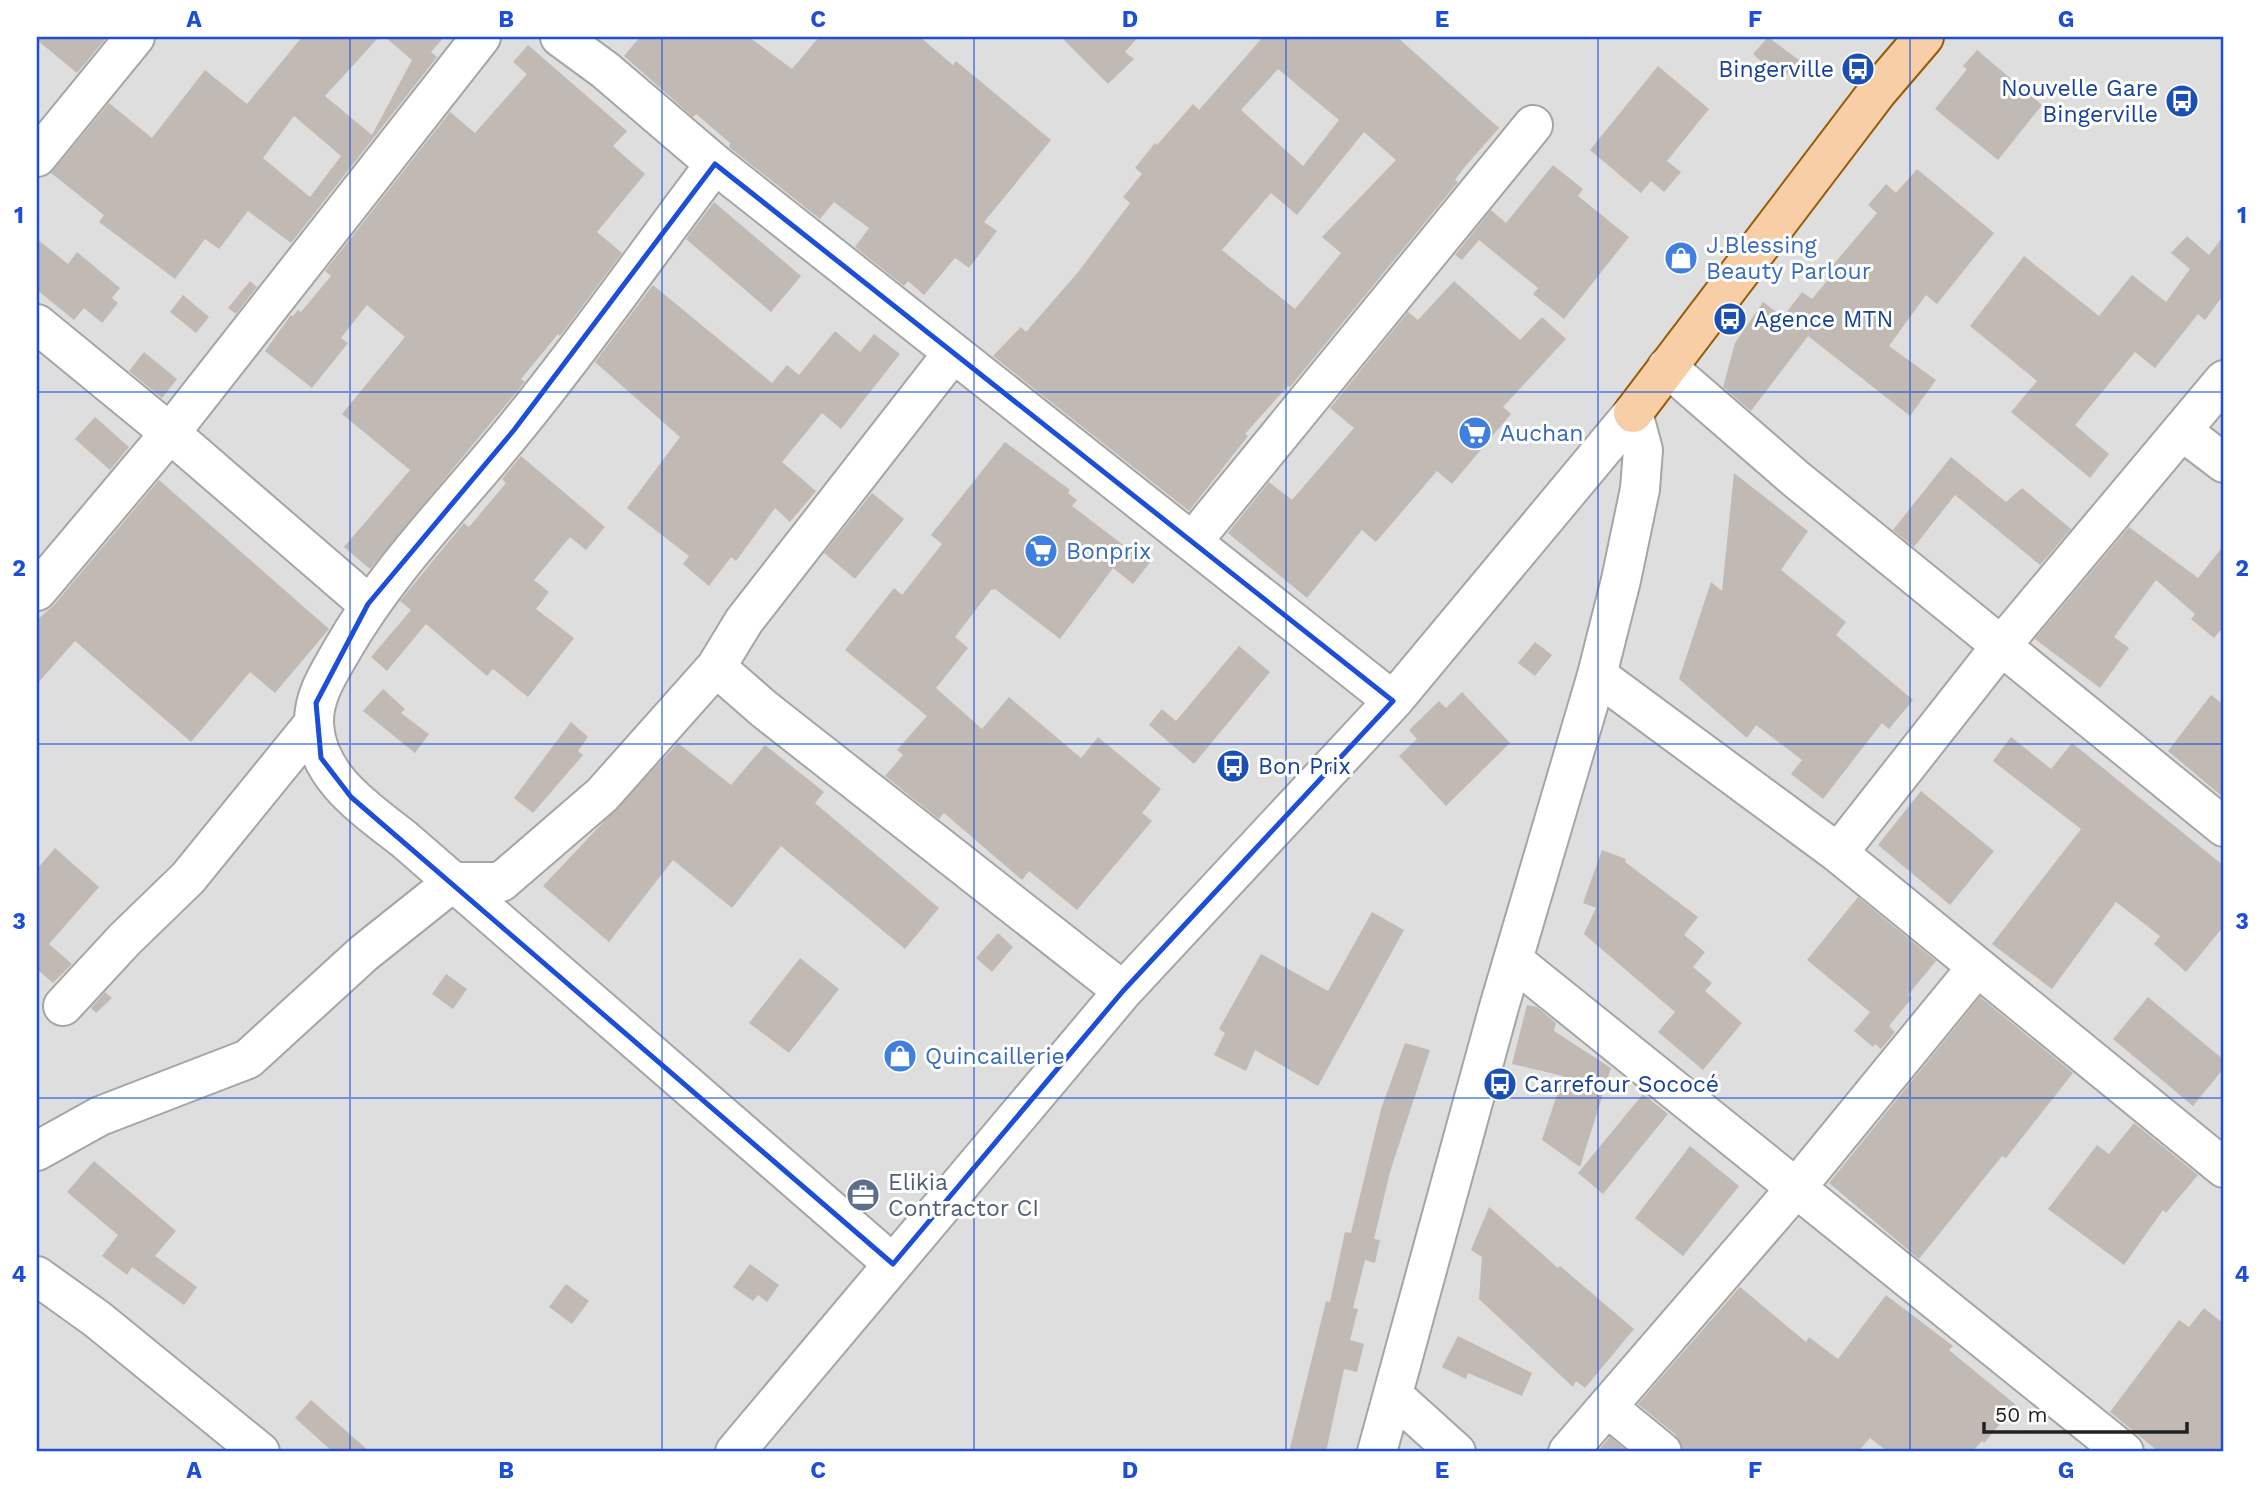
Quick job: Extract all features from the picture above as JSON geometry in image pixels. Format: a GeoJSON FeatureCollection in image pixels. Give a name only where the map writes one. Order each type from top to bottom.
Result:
{"type":"FeatureCollection","features":[{"type":"Feature","properties":{"kind":"main road"},"geometry":{"type":"LineString","coordinates":[[1633,413],[1877,92],[1924,37]]}},
{"type":"Feature","properties":{"kind":"street"},"geometry":{"type":"LineString","coordinates":[[37,157],[135,37]]}},
{"type":"Feature","properties":{"kind":"street"},"geometry":{"type":"LineString","coordinates":[[37,591],[170,433],[481,37]]}},
{"type":"Feature","properties":{"kind":"street"},"geometry":{"type":"LineString","coordinates":[[560,37],[605,70],[715,164],[1392,701]]}},
{"type":"Feature","properties":{"kind":"street"},"geometry":{"type":"LineString","coordinates":[[1192,542],[1533,125]]}},
{"type":"Feature","properties":{"kind":"street"},"geometry":{"type":"LineString","coordinates":[[715,164],[514,430],[440,514],[368,604],[324,682],[316,703],[314,723],[320,758],[351,797],[453,882],[893,1264]]}},
{"type":"Feature","properties":{"kind":"street"},"geometry":{"type":"LineString","coordinates":[[37,324],[170,433],[368,604]]}},
{"type":"Feature","properties":{"kind":"street"},"geometry":{"type":"LineString","coordinates":[[37,1151],[100,1116],[248,1059],[364,953],[453,882],[501,881],[531,859],[602,796],[716,667],[744,621],[953,353]]}},
{"type":"Feature","properties":{"kind":"street"},"geometry":{"type":"LineString","coordinates":[[1667,366],[1785,470],[2224,827]]}},
{"type":"Feature","properties":{"kind":"street"},"geometry":{"type":"LineString","coordinates":[[1838,853],[2001,646],[2224,380]]}},
{"type":"Feature","properties":{"kind":"street"},"geometry":{"type":"LineString","coordinates":[[1377,1452],[1513,960],[1597,675],[1640,489],[1643,450],[1633,413]]}},
{"type":"Feature","properties":{"kind":"street"},"geometry":{"type":"LineString","coordinates":[[735,1452],[1123,990],[1392,701],[1633,413]]}},
{"type":"Feature","properties":{"kind":"street"},"geometry":{"type":"LineString","coordinates":[[2182,431],[2224,463]]}},
{"type":"Feature","properties":{"kind":"street"},"geometry":{"type":"LineString","coordinates":[[716,667],[764,709],[1123,990]]}},
{"type":"Feature","properties":{"kind":"street"},"geometry":{"type":"LineString","coordinates":[[1597,675],[1838,853],[2224,1168]]}},
{"type":"Feature","properties":{"kind":"street"},"geometry":{"type":"LineString","coordinates":[[63,1006],[125,939],[188,878],[314,723]]}},
{"type":"Feature","properties":{"kind":"street"},"geometry":{"type":"LineString","coordinates":[[1513,960],[2124,1452]]}},
{"type":"Feature","properties":{"kind":"street"},"geometry":{"type":"LineString","coordinates":[[1568,1452],[1796,1188],[1977,967]]}},
{"type":"Feature","properties":{"kind":"street"},"geometry":{"type":"LineString","coordinates":[[37,1276],[97,1319],[260,1452]]}},
{"type":"Feature","properties":{"kind":"street"},"geometry":{"type":"LineString","coordinates":[[1394,1396],[1456,1452]]}},
{"type":"Feature","properties":{"kind":"street"},"geometry":{"type":"LineString","coordinates":[[1607,1407],[1662,1452]]}},
{"type":"Feature","properties":{"kind":"highlighted area"},"geometry":{"type":"Polygon","coordinates":[[[715,164],[1393,701],[1123,991],[893,1264],[351,797],[321,758],[316,703],[368,604],[514,430],[715,164]]]}},
{"type":"Feature","properties":{"kind":"shaded area"},"geometry":{"type":"Polygon","coordinates":[[[37,37],[2224,37],[2224,1452],[37,1452],[37,37]]]}},
{"type":"Feature","properties":{"kind":"building"},"geometry":{"type":"Polygon","coordinates":[[[37,37],[107,37],[77,73],[37,40],[37,37]]]}},
{"type":"Feature","properties":{"kind":"building"},"geometry":{"type":"Polygon","coordinates":[[[302,37],[379,37],[325,96],[372,135],[412,60],[385,37],[444,37],[431,52],[437,57],[291,243],[248,211],[219,249],[205,239],[175,279],[99,222],[104,215],[51,173],[109,103],[152,138],[205,70],[247,104],[302,37]],[[294,116],[263,158],[310,197],[341,156],[294,116]]]}},
{"type":"Feature","properties":{"kind":"building"},"geometry":{"type":"Polygon","coordinates":[[[640,37],[749,37],[792,69],[819,37],[920,37],[953,65],[956,61],[1051,140],[984,222],[997,231],[969,268],[955,258],[924,295],[908,281],[904,286],[855,247],[869,228],[834,202],[820,219],[729,147],[730,143],[696,114],[693,117],[624,56],[640,37]]]}},
{"type":"Feature","properties":{"kind":"building"},"geometry":{"type":"Polygon","coordinates":[[[1061,37],[1138,37],[1125,52],[1134,59],[1108,84],[1061,37]]]}},
{"type":"Feature","properties":{"kind":"building"},"geometry":{"type":"Polygon","coordinates":[[[1263,37],[1397,37],[1499,128],[1463,169],[1455,180],[1458,182],[1290,387],[1288,386],[1245,434],[1248,436],[1189,511],[993,356],[1021,327],[1026,332],[1079,271],[1130,203],[1123,197],[1142,174],[1135,168],[1155,143],[1157,145],[1193,104],[1199,110],[1263,37]],[[1278,69],[1241,110],[1303,166],[1339,120],[1278,69]],[[1364,132],[1297,215],[1271,193],[1222,250],[1295,309],[1341,253],[1322,237],[1396,160],[1364,132]]]}},
{"type":"Feature","properties":{"kind":"building"},"geometry":{"type":"Polygon","coordinates":[[[1768,37],[1799,60],[1782,80],[1753,54],[1768,37]]]}},
{"type":"Feature","properties":{"kind":"building"},"geometry":{"type":"Polygon","coordinates":[[[528,45],[627,131],[613,146],[645,174],[597,232],[622,253],[560,336],[558,334],[521,379],[525,382],[370,569],[344,547],[410,470],[342,414],[405,337],[367,305],[341,338],[348,343],[312,388],[265,351],[291,315],[298,310],[301,312],[331,276],[325,271],[450,112],[475,133],[527,74],[513,62],[528,45]]]}},
{"type":"Feature","properties":{"kind":"building"},"geometry":{"type":"Polygon","coordinates":[[[1977,50],[2042,105],[1998,160],[1935,109],[1967,69],[1963,66],[1977,50]]]}},
{"type":"Feature","properties":{"kind":"building"},"geometry":{"type":"Polygon","coordinates":[[[1658,66],[1709,109],[1667,161],[1681,172],[1664,192],[1651,181],[1641,193],[1590,150],[1658,66]]]}},
{"type":"Feature","properties":{"kind":"building"},"geometry":{"type":"Polygon","coordinates":[[[1553,165],[1583,189],[1578,196],[1629,237],[1564,319],[1533,294],[1538,288],[1479,240],[1462,260],[1455,255],[1491,210],[1506,223],[1553,165]]]}},
{"type":"Feature","properties":{"kind":"building"},"geometry":{"type":"Polygon","coordinates":[[[1917,169],[1994,233],[1937,304],[1926,295],[1889,346],[1936,380],[1910,416],[1808,336],[1751,411],[1723,387],[1735,343],[1763,302],[1783,317],[1802,292],[1812,299],[1837,269],[1833,265],[1877,213],[1868,205],[1886,184],[1896,193],[1917,169]]]}},
{"type":"Feature","properties":{"kind":"building"},"geometry":{"type":"Polygon","coordinates":[[[714,202],[801,276],[771,312],[686,239],[714,202]]]}},
{"type":"Feature","properties":{"kind":"building"},"geometry":{"type":"Polygon","coordinates":[[[2224,235],[2224,294],[2205,320],[2198,314],[2155,368],[2135,352],[2075,425],[2109,454],[2090,478],[2011,412],[2037,381],[1970,326],[2024,256],[2099,316],[2132,275],[2166,302],[2190,269],[2171,253],[2187,236],[2209,255],[2224,235]]]}},
{"type":"Feature","properties":{"kind":"building"},"geometry":{"type":"Polygon","coordinates":[[[37,239],[68,264],[77,252],[120,288],[112,298],[118,303],[102,323],[84,308],[74,320],[37,290],[37,239]]]}},
{"type":"Feature","properties":{"kind":"building"},"geometry":{"type":"Polygon","coordinates":[[[250,281],[257,287],[236,314],[228,308],[250,281]]]}},
{"type":"Feature","properties":{"kind":"building"},"geometry":{"type":"Polygon","coordinates":[[[1454,281],[1520,340],[1542,317],[1566,339],[1503,407],[1511,414],[1452,484],[1437,471],[1376,542],[1362,530],[1307,598],[1228,533],[1269,482],[1292,500],[1354,428],[1330,408],[1408,312],[1418,320],[1454,281]]]}},
{"type":"Feature","properties":{"kind":"building"},"geometry":{"type":"Polygon","coordinates":[[[653,285],[772,383],[787,365],[799,375],[835,331],[860,352],[874,334],[900,354],[841,429],[822,413],[782,462],[816,491],[790,522],[775,508],[736,561],[731,557],[709,586],[683,564],[689,556],[627,508],[680,437],[595,362],[653,285]]]}},
{"type":"Feature","properties":{"kind":"building"},"geometry":{"type":"Polygon","coordinates":[[[183,295],[209,317],[196,333],[170,312],[183,295]]]}},
{"type":"Feature","properties":{"kind":"building"},"geometry":{"type":"Polygon","coordinates":[[[144,352],[177,379],[162,398],[129,371],[144,352]]]}},
{"type":"Feature","properties":{"kind":"building"},"geometry":{"type":"Polygon","coordinates":[[[95,417],[129,447],[110,470],[75,439],[95,417]]]}},
{"type":"Feature","properties":{"kind":"building"},"geometry":{"type":"Polygon","coordinates":[[[1005,442],[1070,490],[1068,493],[1077,500],[1072,506],[1126,547],[1128,544],[1151,561],[1133,584],[1113,568],[1060,639],[995,589],[991,590],[955,637],[968,648],[936,688],[982,729],[1009,697],[1081,758],[1098,737],[1161,789],[1142,813],[1152,821],[1077,910],[1029,871],[1022,880],[944,813],[939,819],[885,776],[903,755],[897,750],[927,716],[845,650],[894,588],[902,595],[942,544],[931,535],[1005,442]]]}},
{"type":"Feature","properties":{"kind":"building"},"geometry":{"type":"Polygon","coordinates":[[[521,456],[605,527],[586,550],[570,537],[534,580],[549,592],[536,609],[574,638],[528,697],[493,669],[487,676],[426,624],[387,671],[371,657],[411,610],[400,601],[464,523],[469,527],[506,483],[502,479],[521,456]]]}},
{"type":"Feature","properties":{"kind":"building"},"geometry":{"type":"Polygon","coordinates":[[[1951,457],[2006,502],[2022,488],[2071,529],[2040,565],[1955,495],[1914,547],[1893,530],[1951,457]]]}},
{"type":"Feature","properties":{"kind":"building"},"geometry":{"type":"Polygon","coordinates":[[[1734,473],[1808,531],[1781,570],[1846,622],[1836,635],[1913,700],[1889,729],[1882,723],[1823,799],[1791,774],[1802,760],[1756,725],[1747,738],[1679,679],[1711,582],[1722,591],[1734,473]]]}},
{"type":"Feature","properties":{"kind":"building"},"geometry":{"type":"Polygon","coordinates":[[[159,480],[329,629],[275,693],[250,672],[191,742],[75,641],[37,684],[37,620],[54,605],[159,480]]]}},
{"type":"Feature","properties":{"kind":"building"},"geometry":{"type":"Polygon","coordinates":[[[872,493],[904,519],[855,579],[824,553],[872,493]]]}},
{"type":"Feature","properties":{"kind":"building"},"geometry":{"type":"Polygon","coordinates":[[[2129,527],[2198,578],[2224,545],[2224,626],[2214,638],[2191,619],[2195,614],[2156,580],[2114,637],[2129,648],[2100,688],[2035,639],[2129,527]]]}},
{"type":"Feature","properties":{"kind":"building"},"geometry":{"type":"Polygon","coordinates":[[[1535,642],[1552,655],[1535,676],[1518,663],[1535,642]]]}},
{"type":"Feature","properties":{"kind":"building"},"geometry":{"type":"Polygon","coordinates":[[[1239,646],[1270,672],[1194,764],[1149,725],[1162,709],[1176,721],[1239,646]]]}},
{"type":"Feature","properties":{"kind":"building"},"geometry":{"type":"Polygon","coordinates":[[[383,689],[405,709],[401,713],[429,734],[415,753],[363,711],[383,689]]]}},
{"type":"Feature","properties":{"kind":"building"},"geometry":{"type":"Polygon","coordinates":[[[1462,692],[1510,743],[1446,806],[1399,756],[1417,739],[1409,730],[1439,701],[1446,708],[1462,692]]]}},
{"type":"Feature","properties":{"kind":"building"},"geometry":{"type":"Polygon","coordinates":[[[2211,695],[2224,705],[2224,798],[2168,751],[2211,695]]]}},
{"type":"Feature","properties":{"kind":"building"},"geometry":{"type":"Polygon","coordinates":[[[571,722],[588,737],[578,751],[583,755],[533,813],[514,798],[571,722]]]}},
{"type":"Feature","properties":{"kind":"building"},"geometry":{"type":"Polygon","coordinates":[[[2011,737],[2051,769],[2072,743],[2224,866],[2224,926],[2186,972],[2154,944],[2160,936],[2116,902],[2052,989],[1992,944],[2081,829],[1993,761],[2011,737]]]}},
{"type":"Feature","properties":{"kind":"building"},"geometry":{"type":"Polygon","coordinates":[[[678,743],[731,785],[765,745],[824,792],[815,803],[939,908],[905,949],[781,846],[732,908],[673,860],[609,942],[543,886],[678,743]]]}},
{"type":"Feature","properties":{"kind":"building"},"geometry":{"type":"Polygon","coordinates":[[[1921,791],[1994,851],[1950,905],[1878,845],[1921,791]]]}},
{"type":"Feature","properties":{"kind":"building"},"geometry":{"type":"Polygon","coordinates":[[[55,848],[99,887],[49,944],[72,964],[53,983],[37,969],[37,869],[55,848]]]}},
{"type":"Feature","properties":{"kind":"building"},"geometry":{"type":"Polygon","coordinates":[[[1602,850],[1626,859],[1625,862],[1698,917],[1684,935],[1705,952],[1693,967],[1712,983],[1705,991],[1742,1023],[1703,1070],[1658,1032],[1675,1012],[1584,934],[1596,908],[1583,903],[1602,850]]]}},
{"type":"Feature","properties":{"kind":"building"},"geometry":{"type":"Polygon","coordinates":[[[1858,897],[1936,961],[1908,995],[1912,998],[1889,1026],[1895,1032],[1881,1049],[1875,1044],[1873,1047],[1854,1031],[1870,1012],[1807,960],[1858,897]]]}},
{"type":"Feature","properties":{"kind":"building"},"geometry":{"type":"Polygon","coordinates":[[[1372,912],[1404,930],[1318,1086],[1255,1050],[1246,1071],[1214,1055],[1225,1033],[1219,1029],[1261,954],[1328,991],[1372,912]]]}},
{"type":"Feature","properties":{"kind":"building"},"geometry":{"type":"Polygon","coordinates":[[[998,933],[1013,947],[992,972],[976,958],[998,933]]]}},
{"type":"Feature","properties":{"kind":"building"},"geometry":{"type":"Polygon","coordinates":[[[800,958],[839,989],[789,1053],[749,1023],[800,958]]]}},
{"type":"Feature","properties":{"kind":"building"},"geometry":{"type":"Polygon","coordinates":[[[446,974],[467,989],[453,1009],[432,994],[446,974]]]}},
{"type":"Feature","properties":{"kind":"building"},"geometry":{"type":"Polygon","coordinates":[[[105,992],[112,998],[96,1013],[91,1008],[105,992]]]}},
{"type":"Feature","properties":{"kind":"building"},"geometry":{"type":"Polygon","coordinates":[[[1980,997],[2073,1073],[2006,1158],[2002,1156],[1919,1259],[1829,1183],[1980,997]]]}},
{"type":"Feature","properties":{"kind":"building"},"geometry":{"type":"Polygon","coordinates":[[[2148,997],[2224,1060],[2224,1068],[2193,1106],[2113,1039],[2148,997]]]}},
{"type":"Feature","properties":{"kind":"building"},"geometry":{"type":"Polygon","coordinates":[[[1527,1005],[1537,1007],[1556,1023],[1554,1031],[1611,1068],[1580,1167],[1542,1140],[1563,1076],[1512,1064],[1527,1005]]]}},
{"type":"Feature","properties":{"kind":"building"},"geometry":{"type":"Polygon","coordinates":[[[1405,1043],[1430,1050],[1390,1172],[1374,1239],[1380,1240],[1375,1263],[1365,1260],[1353,1308],[1358,1309],[1350,1340],[1364,1344],[1357,1372],[1344,1369],[1326,1452],[1289,1452],[1326,1301],[1330,1302],[1345,1232],[1351,1233],[1381,1109],[1405,1043]]]}},
{"type":"Feature","properties":{"kind":"building"},"geometry":{"type":"Polygon","coordinates":[[[1643,1094],[1668,1114],[1603,1194],[1578,1173],[1643,1094]]]}},
{"type":"Feature","properties":{"kind":"building"},"geometry":{"type":"Polygon","coordinates":[[[2134,1123],[2198,1175],[2166,1213],[2163,1210],[2124,1265],[2048,1209],[2097,1145],[2109,1154],[2134,1123]]]}},
{"type":"Feature","properties":{"kind":"building"},"geometry":{"type":"Polygon","coordinates":[[[1690,1146],[1739,1186],[1683,1256],[1635,1218],[1690,1146]]]}},
{"type":"Feature","properties":{"kind":"building"},"geometry":{"type":"Polygon","coordinates":[[[94,1161],[176,1231],[155,1256],[197,1287],[184,1305],[132,1267],[127,1275],[102,1256],[118,1235],[67,1192],[94,1161]]]}},
{"type":"Feature","properties":{"kind":"building"},"geometry":{"type":"Polygon","coordinates":[[[1489,1207],[1558,1268],[1560,1266],[1634,1329],[1585,1388],[1576,1381],[1573,1387],[1479,1299],[1482,1257],[1471,1250],[1489,1207]]]}},
{"type":"Feature","properties":{"kind":"building"},"geometry":{"type":"Polygon","coordinates":[[[750,1264],[779,1285],[767,1302],[758,1295],[753,1301],[733,1287],[750,1264]]]}},
{"type":"Feature","properties":{"kind":"building"},"geometry":{"type":"Polygon","coordinates":[[[566,1284],[589,1301],[572,1324],[549,1307],[566,1284]]]}},
{"type":"Feature","properties":{"kind":"building"},"geometry":{"type":"Polygon","coordinates":[[[1740,1287],[1806,1342],[1809,1337],[1838,1359],[1886,1295],[1953,1346],[1949,1350],[2016,1405],[1984,1443],[1982,1441],[1972,1452],[1888,1452],[1870,1438],[1858,1452],[1683,1452],[1676,1435],[1638,1404],[1740,1287]]]}},
{"type":"Feature","properties":{"kind":"building"},"geometry":{"type":"Polygon","coordinates":[[[2204,1308],[2224,1324],[2224,1452],[2159,1452],[2110,1412],[2179,1320],[2189,1327],[2204,1308]]]}},
{"type":"Feature","properties":{"kind":"building"},"geometry":{"type":"Polygon","coordinates":[[[1458,1336],[1532,1373],[1522,1396],[1468,1373],[1466,1379],[1442,1367],[1458,1336]]]}},
{"type":"Feature","properties":{"kind":"building"},"geometry":{"type":"Polygon","coordinates":[[[311,1400],[370,1452],[333,1452],[295,1418],[311,1400]]]}},
{"type":"Feature","properties":{"kind":"building"},"geometry":{"type":"Polygon","coordinates":[[[1610,1437],[1628,1452],[1597,1452],[1610,1437]]]}},
{"type":"Feature","properties":{"kind":"place","name":"Bingerville"},"geometry":{"type":"Point","coordinates":[1858,69]}},
{"type":"Feature","properties":{"kind":"place","name":"Nouvelle Gare Bingerville"},"geometry":{"type":"Point","coordinates":[2182,101]}},
{"type":"Feature","properties":{"kind":"place","name":"J.Blessing Beauty Parlour"},"geometry":{"type":"Point","coordinates":[1681,258]}},
{"type":"Feature","properties":{"kind":"place","name":"Agence MTN"},"geometry":{"type":"Point","coordinates":[1730,319]}},
{"type":"Feature","properties":{"kind":"place","name":"Auchan"},"geometry":{"type":"Point","coordinates":[1475,433]}},
{"type":"Feature","properties":{"kind":"place","name":"Bonprix"},"geometry":{"type":"Point","coordinates":[1041,551]}},
{"type":"Feature","properties":{"kind":"place","name":"Bon Prix"},"geometry":{"type":"Point","coordinates":[1233,766]}},
{"type":"Feature","properties":{"kind":"place","name":"Quincaillerie"},"geometry":{"type":"Point","coordinates":[900,1056]}},
{"type":"Feature","properties":{"kind":"place","name":"Carrefour Sococé"},"geometry":{"type":"Point","coordinates":[1500,1084]}},
{"type":"Feature","properties":{"kind":"place","name":"Elikia Contractor CI"},"geometry":{"type":"Point","coordinates":[863,1195]}}]}
